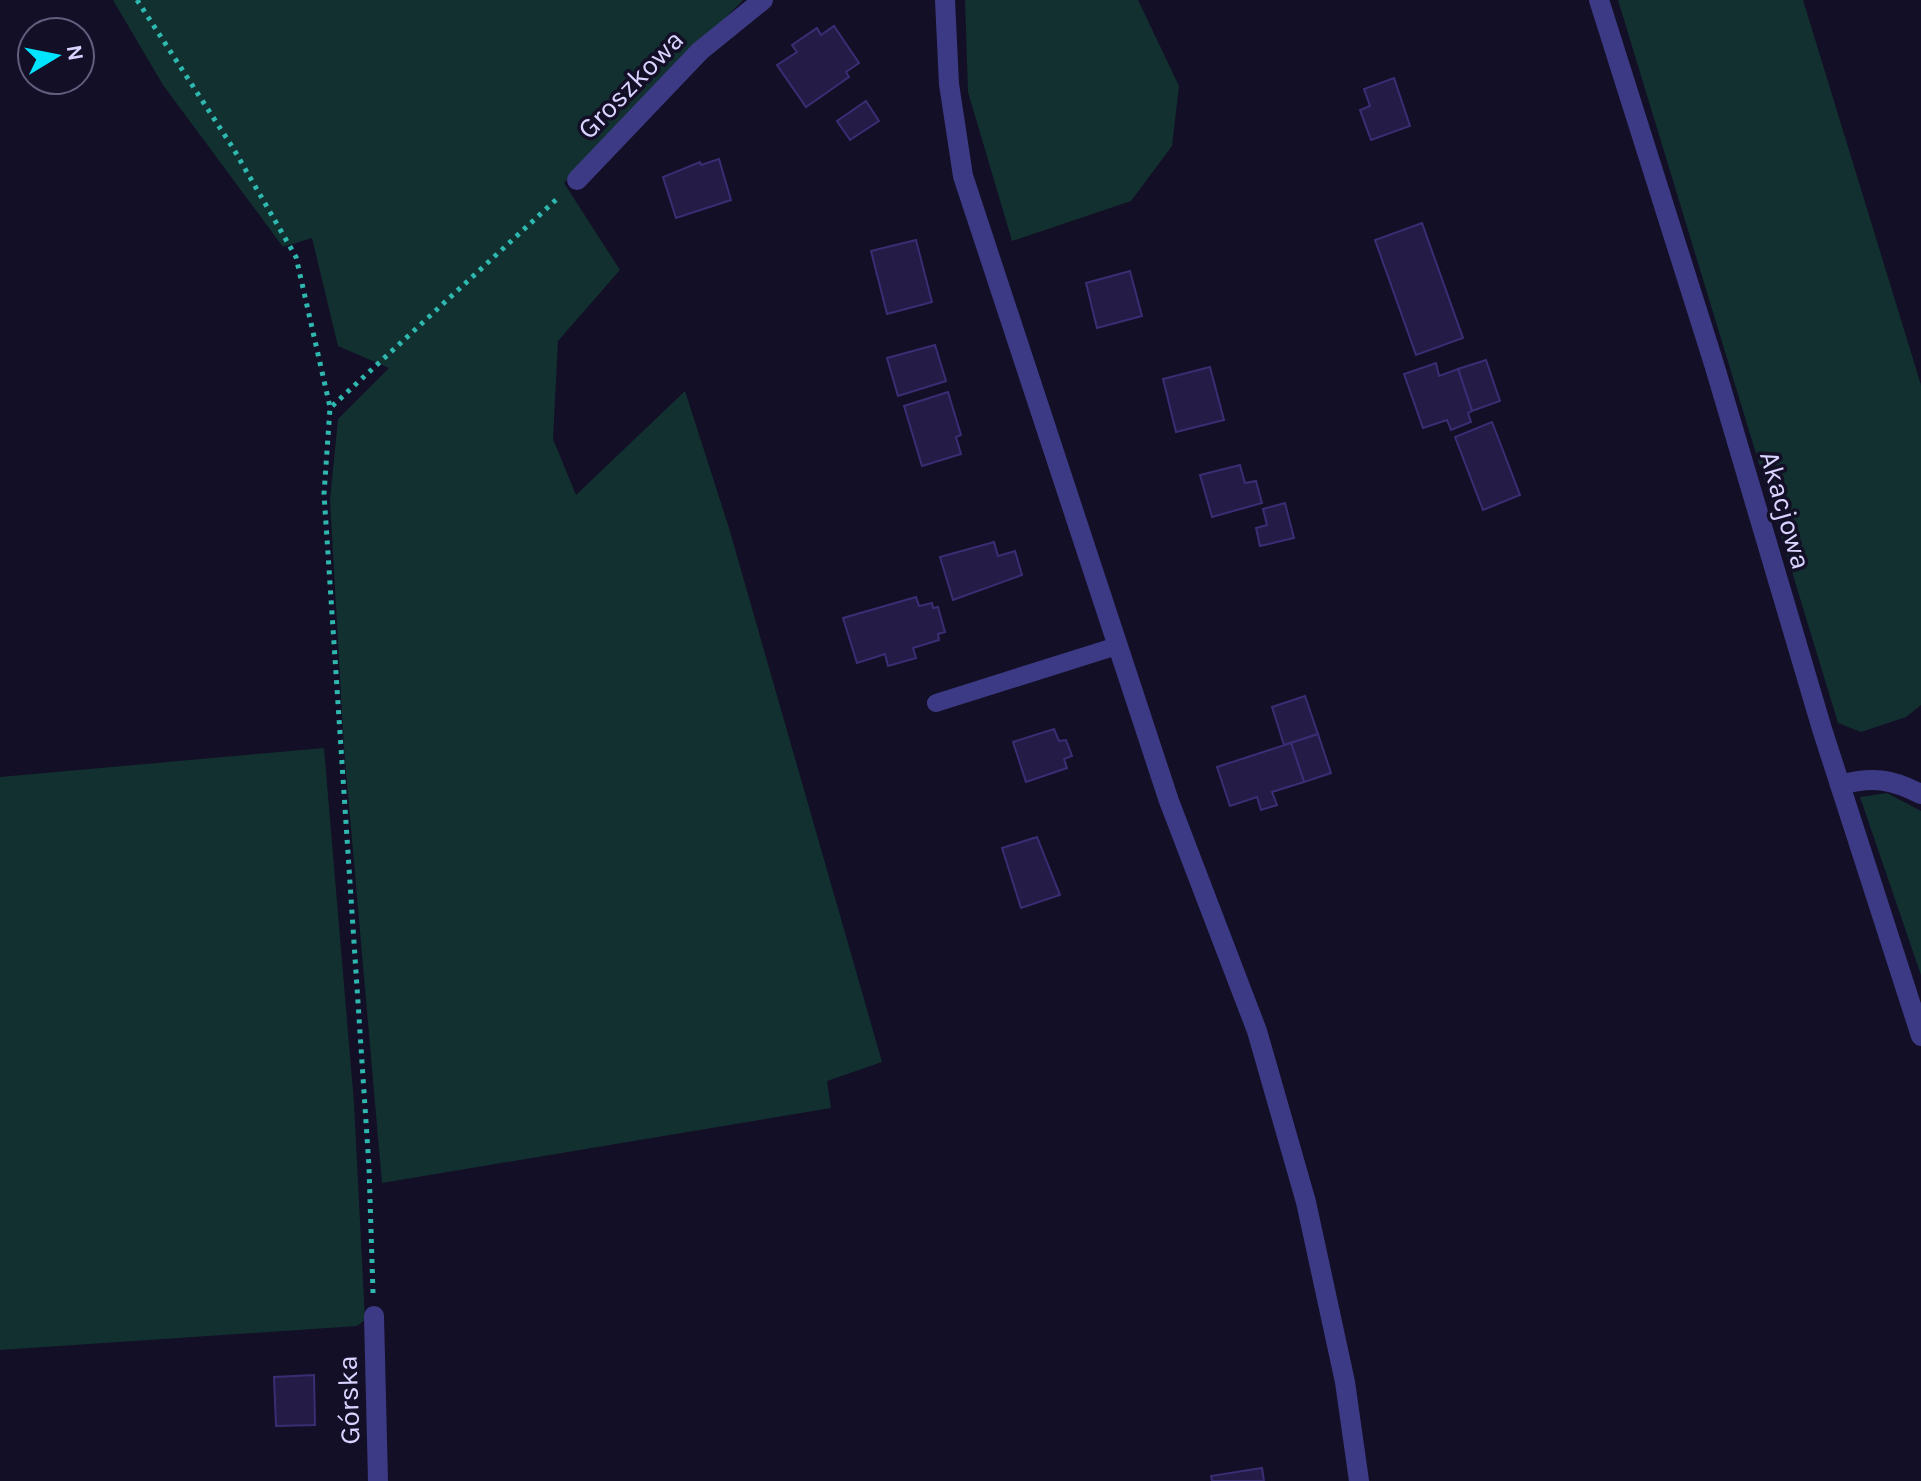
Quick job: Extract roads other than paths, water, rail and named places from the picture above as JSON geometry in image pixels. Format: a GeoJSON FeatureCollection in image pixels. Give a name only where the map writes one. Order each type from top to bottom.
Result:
{"type":"FeatureCollection","features":[{"type":"Feature","properties":{"kind":"street","name":"Groszkowa"},"geometry":{"type":"LineString","coordinates":[[577,180],[700,51],[763,0]]}},
{"type":"Feature","properties":{"kind":"street"},"geometry":{"type":"LineString","coordinates":[[945,0],[949,84],[963,176],[1169,801],[1257,1031],[1306,1202],[1345,1382],[1359,1481]]}},
{"type":"Feature","properties":{"kind":"street","name":"Akacjowa"},"geometry":{"type":"LineString","coordinates":[[1599,0],[1714,364],[1840,785],[1921,1036]]}},
{"type":"Feature","properties":{"kind":"street"},"geometry":{"type":"LineString","coordinates":[[1840,785],[1869,777],[1893,780],[1921,794]]}},
{"type":"Feature","properties":{"kind":"street","name":"Górska"},"geometry":{"type":"LineString","coordinates":[[374,1316],[378,1481]]}},
{"type":"Feature","properties":{"kind":"lane"},"geometry":{"type":"LineString","coordinates":[[936,703],[1117,646]]}}]}
